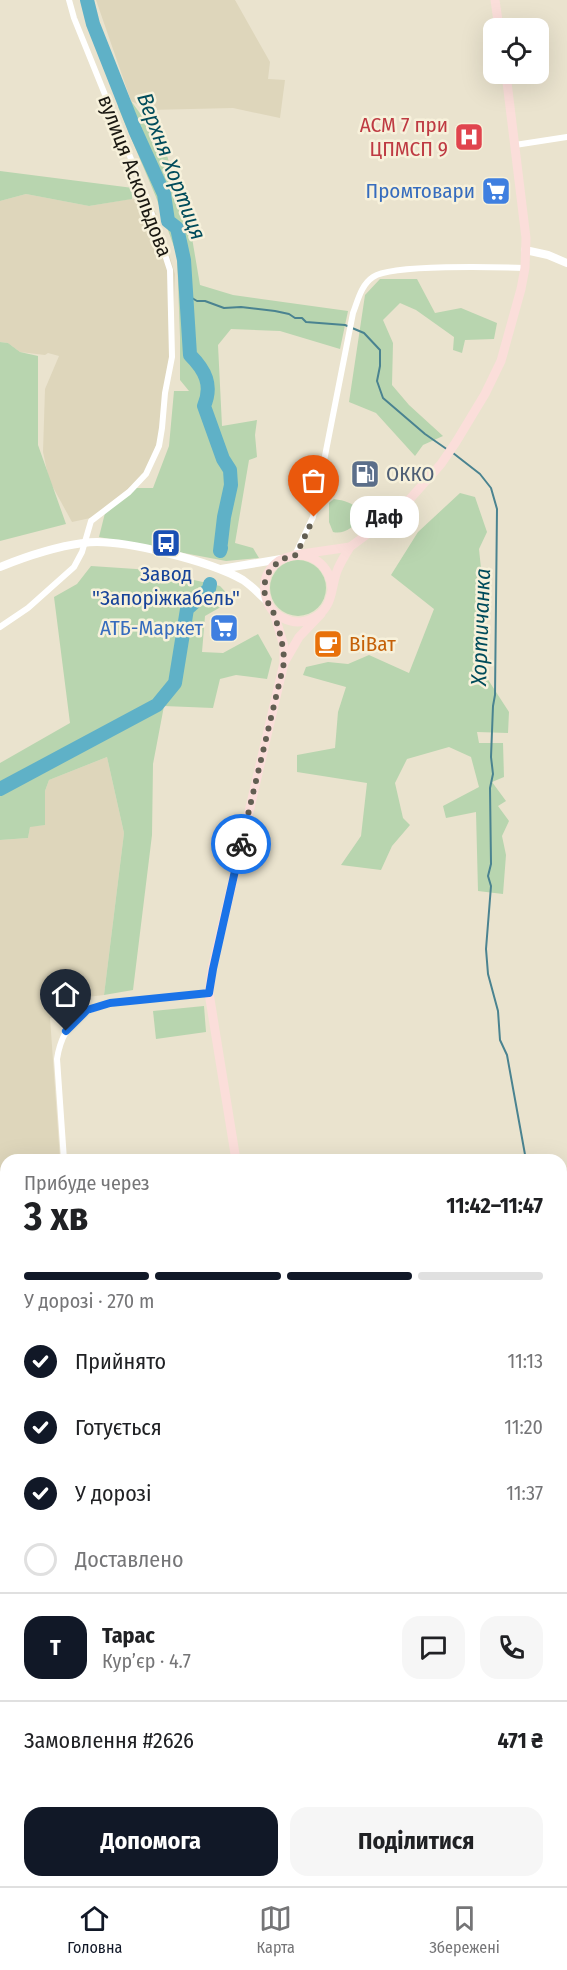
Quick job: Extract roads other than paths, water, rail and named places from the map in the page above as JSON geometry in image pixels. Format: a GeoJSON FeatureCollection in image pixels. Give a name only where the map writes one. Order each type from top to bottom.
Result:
{"type":"FeatureCollection","features":[{"type":"Feature","properties":{"kind":"main road"},"geometry":{"type":"LineString","coordinates":[[495,0],[498,18]]}},
{"type":"Feature","properties":{"kind":"main road"},"geometry":{"type":"LineString","coordinates":[[284,663],[299,637],[329,603],[336,572],[350,547],[401,509],[441,464],[485,394],[501,361],[525,268],[525,223],[507,84]]}},
{"type":"Feature","properties":{"kind":"main road"},"geometry":{"type":"LineString","coordinates":[[235,1154],[209,993],[222,924],[284,663],[284,646],[274,612],[265,595],[265,581],[271,568],[282,559],[350,547]]}},
{"type":"Feature","properties":{"kind":"main road"},"geometry":{"type":"LineString","coordinates":[[296,555],[309,556],[321,564],[329,575],[332,589]]}},
{"type":"Feature","properties":{"kind":"main road"},"geometry":{"type":"LineString","coordinates":[[274,612],[293,622],[308,621],[321,614]]}},
{"type":"Feature","properties":{"kind":"street","name":"вулиця Аскольдова"},"geometry":{"type":"LineString","coordinates":[[0,627],[28,608],[74,567],[91,521],[134,488],[146,474],[159,446],[172,357],[171,276],[146,196],[69,0]]}},
{"type":"Feature","properties":{"kind":"street"},"geometry":{"type":"LineString","coordinates":[[515,145],[567,138]]}},
{"type":"Feature","properties":{"kind":"street"},"geometry":{"type":"LineString","coordinates":[[525,250],[548,255],[567,263]]}},
{"type":"Feature","properties":{"kind":"street"},"geometry":{"type":"LineString","coordinates":[[296,555],[314,517],[349,335],[361,290],[378,273],[457,267],[525,268]]}},
{"type":"Feature","properties":{"kind":"street"},"geometry":{"type":"LineString","coordinates":[[0,567],[39,551],[85,542],[126,544],[221,569],[245,581],[267,601]]}},
{"type":"Feature","properties":{"kind":"street"},"geometry":{"type":"LineString","coordinates":[[221,569],[282,559]]}},
{"type":"Feature","properties":{"kind":"street"},"geometry":{"type":"LineString","coordinates":[[64,1154],[57,1059],[58,1049],[70,1026],[87,1010],[110,1003],[209,993]]}},
{"type":"Feature","properties":{"kind":"waterway","name":"Верхня Хортиця"},"geometry":{"type":"LineString","coordinates":[[87,0],[93,24],[135,130],[164,194],[168,221],[177,228],[184,260],[190,355],[200,366],[206,378],[208,391],[204,406],[223,459],[230,470],[231,485],[220,551],[221,548]]}},
{"type":"Feature","properties":{"kind":"waterway","name":"Хортичанка"},"geometry":{"type":"LineString","coordinates":[[187,295],[197,301],[205,301],[224,308],[241,307],[275,311],[302,318],[306,322],[345,325],[364,333],[380,350],[377,381],[383,398],[425,434],[448,450]]}},
{"type":"Feature","properties":{"kind":"waterway","name":"Хортичанка"},"geometry":{"type":"LineString","coordinates":[[453,453],[480,474],[491,488],[497,509],[495,695],[491,757],[493,774],[490,788],[491,864],[488,876],[491,886],[486,949],[488,974],[498,1011],[500,1040],[507,1055],[525,1154]]}},
{"type":"Feature","properties":{"kind":"waterway","name":"Верхня Хортиця"},"geometry":{"type":"LineString","coordinates":[[0,789],[157,705],[175,683],[187,609],[209,589],[210,584]]}},
{"type":"Feature","properties":{"kind":"place","name":"АСМ 7 при ЦПМСП 9"},"geometry":{"type":"Point","coordinates":[469,137]}},
{"type":"Feature","properties":{"kind":"place","name":"Промтовари"},"geometry":{"type":"Point","coordinates":[496,191]}},
{"type":"Feature","properties":{"kind":"place","name":"ОККО"},"geometry":{"type":"Point","coordinates":[365,474]}},
{"type":"Feature","properties":{"kind":"place","name":"Даф"},"geometry":{"type":"Point","coordinates":[314,517]}},
{"type":"Feature","properties":{"kind":"place","name":"Завод \"Запоріжкабель\""},"geometry":{"type":"Point","coordinates":[166,543]}},
{"type":"Feature","properties":{"kind":"place","name":"АТБ-Маркет"},"geometry":{"type":"Point","coordinates":[224,628]}},
{"type":"Feature","properties":{"kind":"place","name":"ВіВат"},"geometry":{"type":"Point","coordinates":[328,644]}}]}
